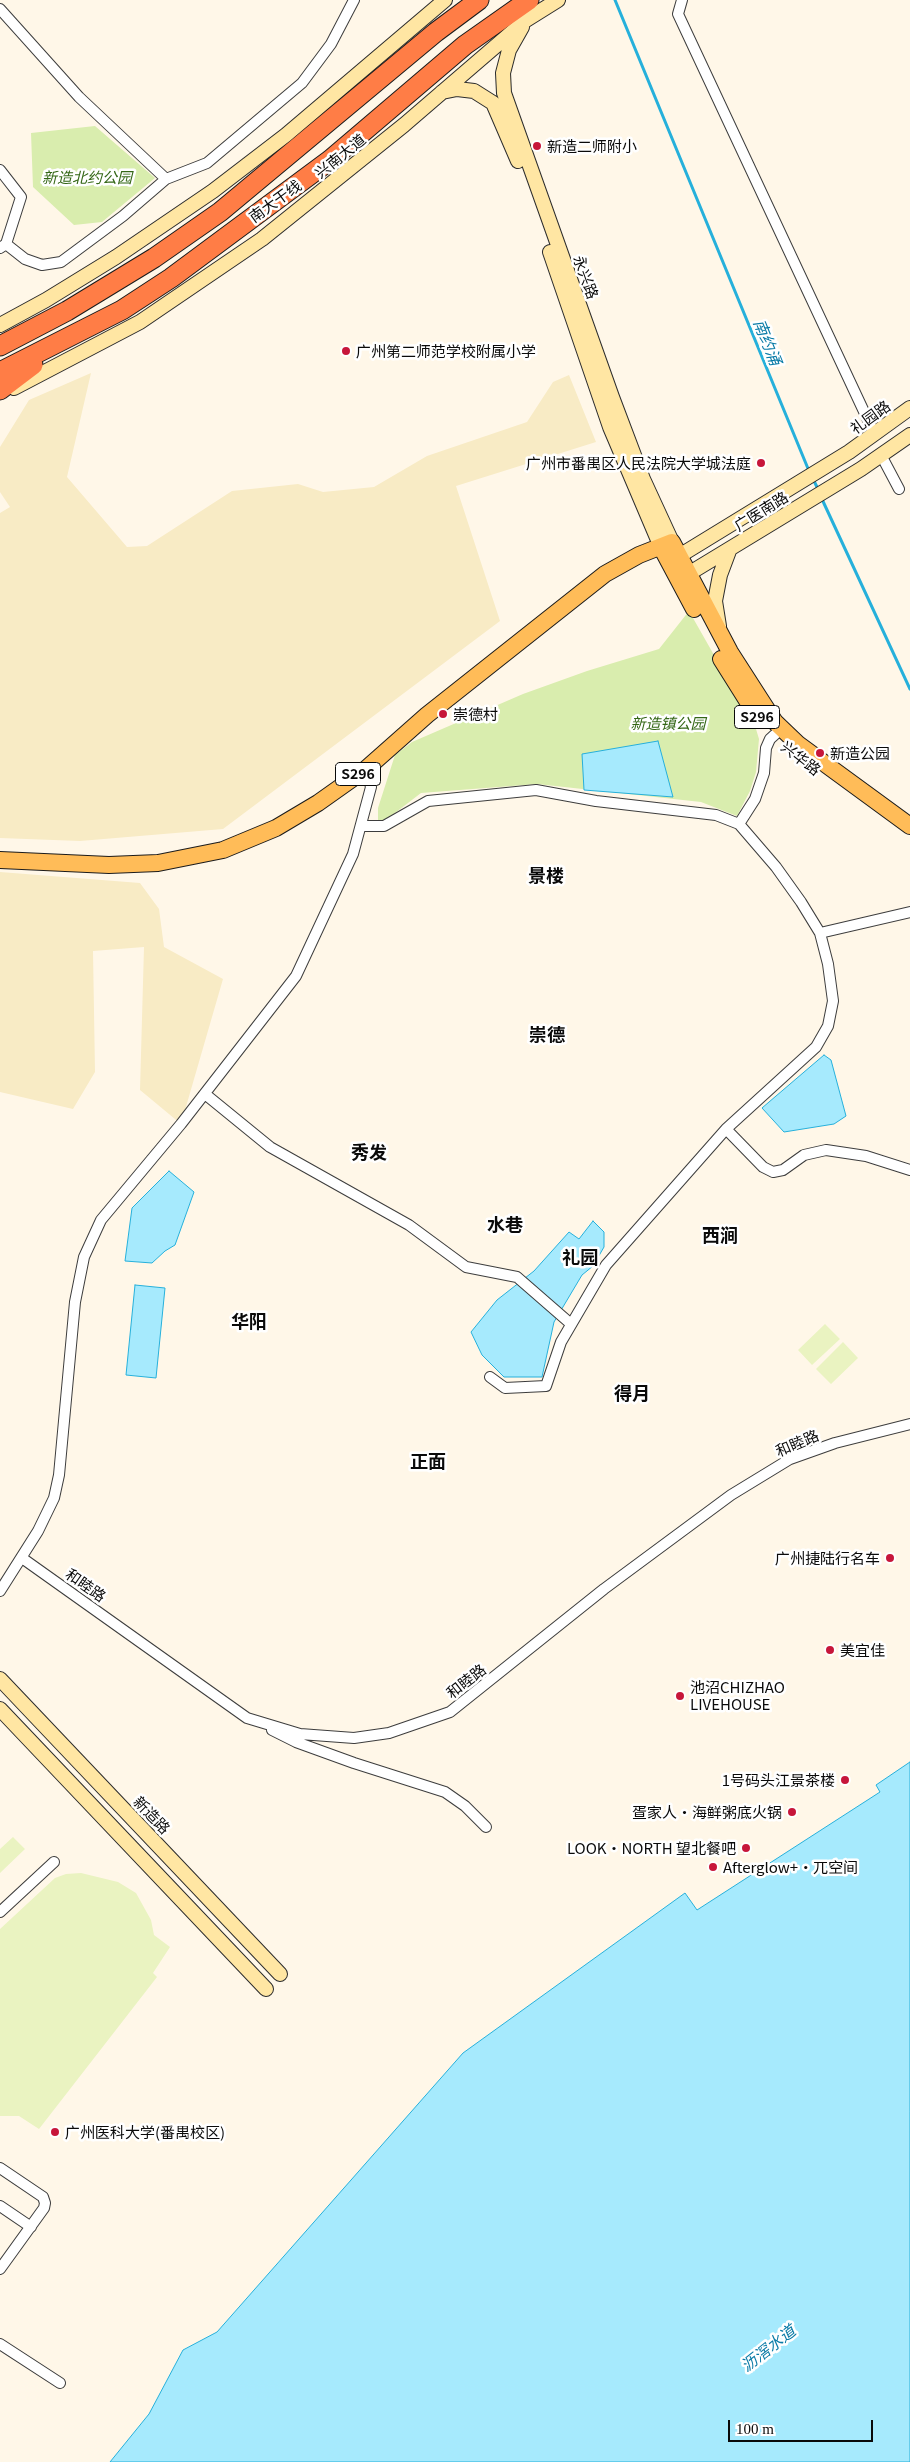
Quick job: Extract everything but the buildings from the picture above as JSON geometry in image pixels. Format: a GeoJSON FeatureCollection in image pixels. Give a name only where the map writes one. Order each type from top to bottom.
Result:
{"type":"FeatureCollection","features":[{"type":"Feature","properties":{"kind":"highway","name":"南大干线"},"geometry":{"type":"LineString","coordinates":[[0,346],[67,311],[154,258],[220,212],[436,32],[479,0]]}},
{"type":"Feature","properties":{"kind":"highway","name":"南大干线"},"geometry":{"type":"LineString","coordinates":[[0,372],[122,310],[171,278],[330,160],[465,44],[529,0]]}},
{"type":"Feature","properties":{"kind":"highway"},"geometry":{"type":"LineString","coordinates":[[0,333],[67,311]]}},
{"type":"Feature","properties":{"kind":"highway"},"geometry":{"type":"LineString","coordinates":[[0,390],[70,337]]}},
{"type":"Feature","properties":{"kind":"main road"},"geometry":{"type":"LineString","coordinates":[[427,14],[436,0]]}},
{"type":"Feature","properties":{"kind":"main road"},"geometry":{"type":"LineString","coordinates":[[0,325],[46,300],[116,257],[212,191],[286,135],[445,0]]}},
{"type":"Feature","properties":{"kind":"main road","name":"兴南大道"},"geometry":{"type":"LineString","coordinates":[[0,395],[140,322],[262,239],[404,125],[526,20],[558,0]]}},
{"type":"Feature","properties":{"kind":"main road","name":"永兴路"},"geometry":{"type":"LineString","coordinates":[[526,20],[507,58],[502,73],[504,94],[618,415],[670,552]]}},
{"type":"Feature","properties":{"kind":"main road","name":"永兴路"},"geometry":{"type":"LineString","coordinates":[[439,93],[457,89],[474,91],[493,103],[515,152],[610,427],[670,552]]}},
{"type":"Feature","properties":{"kind":"main road","name":"礼园路"},"geometry":{"type":"LineString","coordinates":[[849,452],[910,408]]}},
{"type":"Feature","properties":{"kind":"main road"},"geometry":{"type":"LineString","coordinates":[[881,455],[910,435]]}},
{"type":"Feature","properties":{"kind":"main road","name":"广医南路"},"geometry":{"type":"LineString","coordinates":[[670,552],[792,486],[849,452]]}},
{"type":"Feature","properties":{"kind":"main road","name":"广医南路"},"geometry":{"type":"LineString","coordinates":[[683,577],[729,551],[881,455]]}},
{"type":"Feature","properties":{"kind":"main road"},"geometry":{"type":"LineString","coordinates":[[720,635],[715,601],[720,575],[729,551]]}},
{"type":"Feature","properties":{"kind":"main road","name":"兴华路"},"geometry":{"type":"LineString","coordinates":[[670,552],[736,685],[809,765],[910,838]]}},
{"type":"Feature","properties":{"kind":"main road","name":"S296"},"geometry":{"type":"LineString","coordinates":[[0,860],[141,865],[204,855],[242,843],[284,824],[366,769],[427,715],[605,574],[639,555],[670,552]]}},
{"type":"Feature","properties":{"kind":"main road","name":"兴华路"},"geometry":{"type":"LineString","coordinates":[[683,577],[720,635],[777,732],[910,826]]}},
{"type":"Feature","properties":{"kind":"main road","name":"新造路"},"geometry":{"type":"LineString","coordinates":[[0,1679],[280,1974]]}},
{"type":"Feature","properties":{"kind":"main road"},"geometry":{"type":"LineString","coordinates":[[0,1709],[266,1990]]}},
{"type":"Feature","properties":{"kind":"street"},"geometry":{"type":"LineString","coordinates":[[0,170],[21,197],[3,246],[42,265],[61,262],[123,216],[166,179],[207,163],[302,83],[331,44],[354,0]]}},
{"type":"Feature","properties":{"kind":"street"},"geometry":{"type":"LineString","coordinates":[[682,0],[678,14],[874,433]]}},
{"type":"Feature","properties":{"kind":"street"},"geometry":{"type":"LineString","coordinates":[[0,9],[79,97],[166,179]]}},
{"type":"Feature","properties":{"kind":"street"},"geometry":{"type":"LineString","coordinates":[[881,455],[898,489]]}},
{"type":"Feature","properties":{"kind":"street"},"geometry":{"type":"LineString","coordinates":[[739,824],[755,799],[764,773],[766,748],[777,732]]}},
{"type":"Feature","properties":{"kind":"street"},"geometry":{"type":"LineString","coordinates":[[0,1591],[38,1531],[54,1498],[59,1475],[75,1302],[84,1257],[102,1220],[205,1094],[296,976],[353,854],[371,787],[366,769]]}},
{"type":"Feature","properties":{"kind":"street"},"geometry":{"type":"LineString","coordinates":[[362,826],[384,826],[428,801],[536,790],[596,802],[716,814],[739,824],[776,867],[820,933],[828,964],[833,1001],[828,1026],[816,1047],[726,1129],[606,1265],[561,1342],[546,1386],[505,1388],[490,1377]]}},
{"type":"Feature","properties":{"kind":"street"},"geometry":{"type":"LineString","coordinates":[[820,933],[910,912]]}},
{"type":"Feature","properties":{"kind":"street"},"geometry":{"type":"LineString","coordinates":[[205,1094],[270,1147],[409,1225],[466,1267],[517,1277],[571,1324]]}},
{"type":"Feature","properties":{"kind":"street"},"geometry":{"type":"LineString","coordinates":[[726,1129],[762,1167],[773,1172],[783,1170],[804,1155],[826,1150],[866,1156],[910,1170]]}},
{"type":"Feature","properties":{"kind":"street","name":"和睦路"},"geometry":{"type":"LineString","coordinates":[[22,1558],[247,1718],[300,1734],[354,1738],[389,1733],[450,1712],[604,1589],[731,1495],[790,1459],[835,1443],[910,1424]]}},
{"type":"Feature","properties":{"kind":"street"},"geometry":{"type":"LineString","coordinates":[[247,1718],[296,1742],[444,1792],[465,1806],[486,1828]]}},
{"type":"Feature","properties":{"kind":"street"},"geometry":{"type":"LineString","coordinates":[[0,1912],[54,1862]]}},
{"type":"Feature","properties":{"kind":"street"},"geometry":{"type":"LineString","coordinates":[[0,2168],[43,2197],[46,2203],[0,2269]]}},
{"type":"Feature","properties":{"kind":"street"},"geometry":{"type":"LineString","coordinates":[[0,2206],[31,2227]]}},
{"type":"Feature","properties":{"kind":"street"},"geometry":{"type":"LineString","coordinates":[[0,2344],[60,2383]]}},
{"type":"Feature","properties":{"kind":"shaded area"},"geometry":{"type":"Polygon","coordinates":[[[91,373],[67,477],[127,547],[147,546],[232,491],[298,484],[323,492],[374,487],[427,456],[527,422],[553,382],[569,375],[596,442],[456,486],[500,621],[223,829],[80,841],[0,838],[0,513],[10,507],[0,492],[0,447],[29,400],[91,373]]]}},
{"type":"Feature","properties":{"kind":"shaded area"},"geometry":{"type":"Polygon","coordinates":[[[0,872],[140,883],[159,909],[164,947],[223,979],[181,1124],[140,1090],[144,947],[93,951],[95,1072],[73,1109],[0,1092],[0,872]]]}},
{"type":"Feature","properties":{"kind":"green space","name":"新造北约公园"},"geometry":{"type":"Polygon","coordinates":[[[95,126],[155,178],[102,222],[74,225],[33,187],[31,133],[95,126]]]}},
{"type":"Feature","properties":{"kind":"green space","name":"新造镇公园"},"geometry":{"type":"Polygon","coordinates":[[[689,611],[756,729],[759,739],[756,772],[750,791],[737,816],[701,802],[537,784],[421,793],[378,826],[378,808],[395,755],[412,742],[523,694],[587,671],[659,649],[689,611]]]}},
{"type":"Feature","properties":{"kind":"green space"},"geometry":{"type":"Polygon","coordinates":[[[825,1324],[840,1339],[812,1365],[798,1350],[825,1324]]]}},
{"type":"Feature","properties":{"kind":"green space"},"geometry":{"type":"Polygon","coordinates":[[[843,1342],[858,1358],[831,1384],[816,1369],[843,1342]]]}},
{"type":"Feature","properties":{"kind":"green space"},"geometry":{"type":"Polygon","coordinates":[[[13,1837],[25,1849],[0,1873],[0,1849],[13,1837]]]}},
{"type":"Feature","properties":{"kind":"green space"},"geometry":{"type":"Polygon","coordinates":[[[81,1873],[118,1882],[136,1893],[151,1920],[154,1935],[170,1947],[153,1973],[157,1977],[39,2129],[19,2116],[0,2116],[0,1929],[55,1878],[66,1874],[81,1873]]]}},
{"type":"Feature","properties":{"kind":"water"},"geometry":{"type":"Polygon","coordinates":[[[658,741],[673,797],[584,790],[582,754],[658,741]]]}},
{"type":"Feature","properties":{"kind":"water"},"geometry":{"type":"Polygon","coordinates":[[[824,1055],[831,1060],[846,1116],[834,1124],[784,1132],[762,1108],[824,1055]]]}},
{"type":"Feature","properties":{"kind":"water"},"geometry":{"type":"Polygon","coordinates":[[[169,1171],[194,1192],[175,1245],[152,1263],[125,1261],[132,1208],[169,1171]]]}},
{"type":"Feature","properties":{"kind":"water"},"geometry":{"type":"Polygon","coordinates":[[[593,1221],[604,1232],[604,1247],[593,1266],[582,1275],[554,1322],[542,1377],[504,1377],[482,1355],[471,1332],[497,1300],[534,1271],[569,1232],[579,1239],[593,1221]]]}},
{"type":"Feature","properties":{"kind":"water"},"geometry":{"type":"Polygon","coordinates":[[[135,1285],[165,1288],[156,1378],[126,1375],[135,1285]]]}},
{"type":"Feature","properties":{"kind":"water","name":"沥滘水道"},"geometry":{"type":"Polygon","coordinates":[[[910,1762],[910,2462],[110,2462],[149,2414],[183,2350],[217,2332],[463,2053],[685,1893],[697,1910],[880,1792],[876,1785],[910,1762]]]}},
{"type":"Feature","properties":{"kind":"waterway","name":"南约涌"},"geometry":{"type":"LineString","coordinates":[[615,0],[809,471]]}},
{"type":"Feature","properties":{"kind":"waterway","name":"南约涌"},"geometry":{"type":"LineString","coordinates":[[813,479],[819,491]]}},
{"type":"Feature","properties":{"kind":"waterway","name":"南约涌"},"geometry":{"type":"LineString","coordinates":[[821,497],[910,689]]}},
{"type":"Feature","properties":{"kind":"place","name":"新造二师附小"},"geometry":{"type":"Point","coordinates":[537,146]}},
{"type":"Feature","properties":{"kind":"place","name":"广州第二师范学校附属小学"},"geometry":{"type":"Point","coordinates":[346,351]}},
{"type":"Feature","properties":{"kind":"place","name":"广州市番禺区人民法院大学城法庭"},"geometry":{"type":"Point","coordinates":[761,463]}},
{"type":"Feature","properties":{"kind":"place","name":"崇德村"},"geometry":{"type":"Point","coordinates":[443,714]}},
{"type":"Feature","properties":{"kind":"place","name":"新造公园"},"geometry":{"type":"Point","coordinates":[820,753]}},
{"type":"Feature","properties":{"kind":"place","name":"广州捷陆行名车"},"geometry":{"type":"Point","coordinates":[890,1558]}},
{"type":"Feature","properties":{"kind":"place","name":"美宜佳"},"geometry":{"type":"Point","coordinates":[830,1650]}},
{"type":"Feature","properties":{"kind":"place","name":"池沼CHIZHAO LIVEHOUSE"},"geometry":{"type":"Point","coordinates":[680,1696]}},
{"type":"Feature","properties":{"kind":"place","name":"1号码头江景茶楼"},"geometry":{"type":"Point","coordinates":[845,1780]}},
{"type":"Feature","properties":{"kind":"place","name":"疍家人·海鲜粥底火锅"},"geometry":{"type":"Point","coordinates":[792,1812]}},
{"type":"Feature","properties":{"kind":"place","name":"LOOK·NORTH 望北餐吧"},"geometry":{"type":"Point","coordinates":[746,1848]}},
{"type":"Feature","properties":{"kind":"place","name":"Afterglow+·兀空间"},"geometry":{"type":"Point","coordinates":[713,1867]}},
{"type":"Feature","properties":{"kind":"place","name":"广州医科大学(番禺校区)"},"geometry":{"type":"Point","coordinates":[55,2132]}},
{"type":"Feature","properties":{"kind":"district","name":"景楼"},"geometry":{"type":"Point","coordinates":[546,875]}},
{"type":"Feature","properties":{"kind":"district","name":"崇德"},"geometry":{"type":"Point","coordinates":[547,1034]}},
{"type":"Feature","properties":{"kind":"district","name":"秀发"},"geometry":{"type":"Point","coordinates":[369,1152]}},
{"type":"Feature","properties":{"kind":"district","name":"水巷"},"geometry":{"type":"Point","coordinates":[505,1224]}},
{"type":"Feature","properties":{"kind":"district","name":"西涧"},"geometry":{"type":"Point","coordinates":[720,1235]}},
{"type":"Feature","properties":{"kind":"district","name":"礼园"},"geometry":{"type":"Point","coordinates":[580,1257]}},
{"type":"Feature","properties":{"kind":"district","name":"华阳"},"geometry":{"type":"Point","coordinates":[249,1321]}},
{"type":"Feature","properties":{"kind":"district","name":"得月"},"geometry":{"type":"Point","coordinates":[632,1393]}},
{"type":"Feature","properties":{"kind":"district","name":"正面"},"geometry":{"type":"Point","coordinates":[428,1461]}}]}
